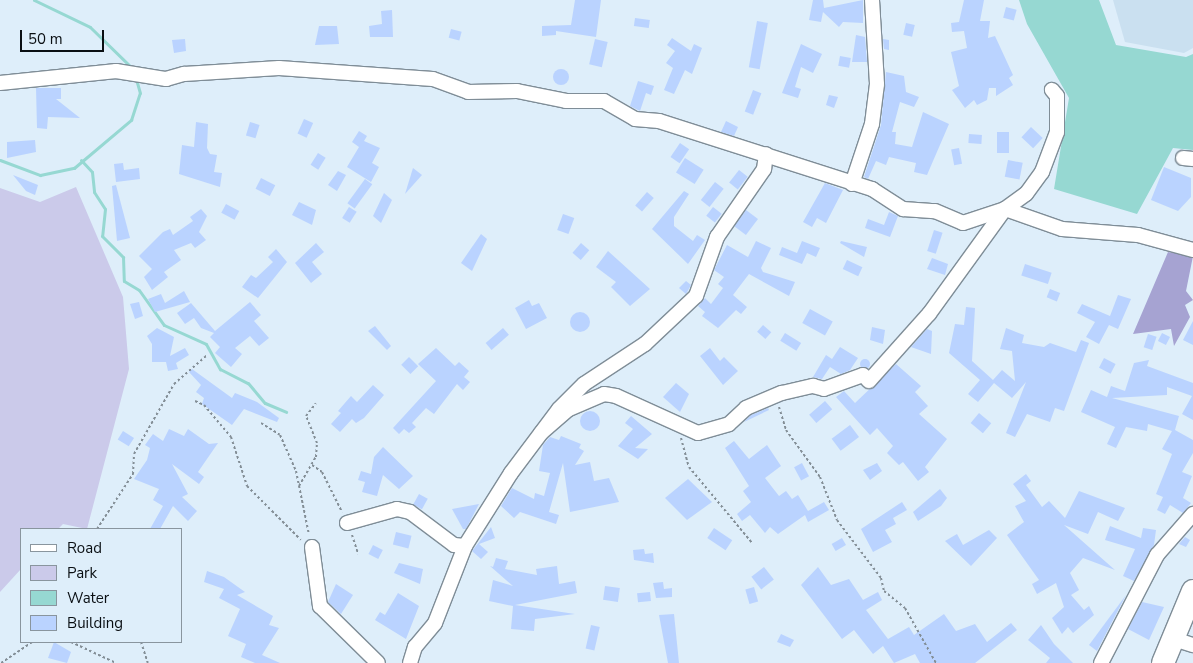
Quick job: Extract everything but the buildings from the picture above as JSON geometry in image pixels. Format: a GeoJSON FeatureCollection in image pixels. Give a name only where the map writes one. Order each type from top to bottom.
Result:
{"type":"FeatureCollection","features":[{"type":"Feature","properties":{"kind":"highway"},"geometry":{"type":"LineString","coordinates":[[1163,663],[1171,638],[1193,591]]}},
{"type":"Feature","properties":{"kind":"street"},"geometry":{"type":"LineString","coordinates":[[852,184],[872,124],[877,84],[872,0]]}},
{"type":"Feature","properties":{"kind":"street"},"geometry":{"type":"LineString","coordinates":[[0,83],[132,70],[166,79],[184,74],[279,68],[365,72],[433,79],[468,92],[508,91],[566,101],[604,101],[636,119],[659,121],[766,154],[852,184],[872,189],[903,209],[935,211],[963,223],[1005,209],[1026,194],[1042,172],[1056,132],[1057,96],[1052,90]]}},
{"type":"Feature","properties":{"kind":"street"},"geometry":{"type":"LineString","coordinates":[[410,663],[415,647],[436,623],[464,546],[541,433],[584,384],[645,344],[696,296],[717,238],[764,169],[766,154]]}},
{"type":"Feature","properties":{"kind":"street"},"geometry":{"type":"LineString","coordinates":[[1005,209],[1062,229],[1138,235],[1193,250]]}},
{"type":"Feature","properties":{"kind":"street"},"geometry":{"type":"LineString","coordinates":[[541,433],[569,409],[604,394],[616,396],[677,426],[698,434],[730,424],[746,408],[776,395],[813,386],[824,388],[863,375],[869,381],[929,314],[1005,209]]}},
{"type":"Feature","properties":{"kind":"street"},"geometry":{"type":"LineString","coordinates":[[347,523],[398,509],[410,512],[454,546],[464,546]]}},
{"type":"Feature","properties":{"kind":"street"},"geometry":{"type":"LineString","coordinates":[[1101,663],[1157,555],[1193,514]]}},
{"type":"Feature","properties":{"kind":"street"},"geometry":{"type":"LineString","coordinates":[[312,550],[320,606],[378,663]]}},
{"type":"Feature","properties":{"kind":"street"},"geometry":{"type":"LineString","coordinates":[[1171,638],[1193,646]]}},
{"type":"Feature","properties":{"kind":"path"},"geometry":{"type":"LineString","coordinates":[[99,528],[133,474],[134,454],[174,384],[206,356]]}},
{"type":"Feature","properties":{"kind":"path"},"geometry":{"type":"LineString","coordinates":[[776,395],[786,430],[820,477],[837,520],[881,578],[884,591],[905,608],[936,663]]}},
{"type":"Feature","properties":{"kind":"path"},"geometry":{"type":"LineString","coordinates":[[195,401],[204,405],[231,437],[247,486],[256,498],[312,550]]}},
{"type":"Feature","properties":{"kind":"path"},"geometry":{"type":"LineString","coordinates":[[299,486],[312,466],[317,443],[306,416],[316,403]]}},
{"type":"Feature","properties":{"kind":"path"},"geometry":{"type":"LineString","coordinates":[[261,422],[280,435],[299,486],[312,550]]}},
{"type":"Feature","properties":{"kind":"path"},"geometry":{"type":"LineString","coordinates":[[677,426],[689,466],[752,543]]}},
{"type":"Feature","properties":{"kind":"path"},"geometry":{"type":"LineString","coordinates":[[312,466],[327,480],[347,523],[358,554]]}},
{"type":"Feature","properties":{"kind":"path"},"geometry":{"type":"LineString","coordinates":[[1,663],[31,643]]}},
{"type":"Feature","properties":{"kind":"path"},"geometry":{"type":"LineString","coordinates":[[73,643],[116,663]]}},
{"type":"Feature","properties":{"kind":"path"},"geometry":{"type":"LineString","coordinates":[[141,643],[148,663]]}},
{"type":"Feature","properties":{"kind":"shaded area"},"geometry":{"type":"Polygon","coordinates":[[[1113,0],[1193,0],[1193,48],[1184,53],[1125,42],[1113,0]]]}},
{"type":"Feature","properties":{"kind":"shaded area"},"geometry":{"type":"Polygon","coordinates":[[[1168,252],[1193,256],[1186,291],[1193,300],[1185,305],[1190,317],[1174,346],[1171,329],[1133,334],[1168,252]]]}},
{"type":"Feature","properties":{"kind":"green space"},"geometry":{"type":"Polygon","coordinates":[[[76,187],[123,297],[129,369],[87,528],[63,524],[59,528],[20,528],[20,570],[0,592],[0,188],[40,202],[76,187]]]}},
{"type":"Feature","properties":{"kind":"water"},"geometry":{"type":"Polygon","coordinates":[[[1019,0],[1099,0],[1116,45],[1186,57],[1193,54],[1193,150],[1173,148],[1137,214],[1054,189],[1069,98],[1027,24],[1019,0]]]}},
{"type":"Feature","properties":{"kind":"waterway"},"geometry":{"type":"LineString","coordinates":[[34,0],[90,27],[134,70]]}},
{"type":"Feature","properties":{"kind":"waterway"},"geometry":{"type":"LineString","coordinates":[[0,160],[40,175],[74,168],[131,120],[140,93],[136,79]]}},
{"type":"Feature","properties":{"kind":"waterway"},"geometry":{"type":"LineString","coordinates":[[81,160],[92,172],[94,192],[105,209],[102,236],[123,257],[124,281],[139,290],[164,325],[206,344],[220,369],[248,383],[265,403],[286,412]]}}]}
